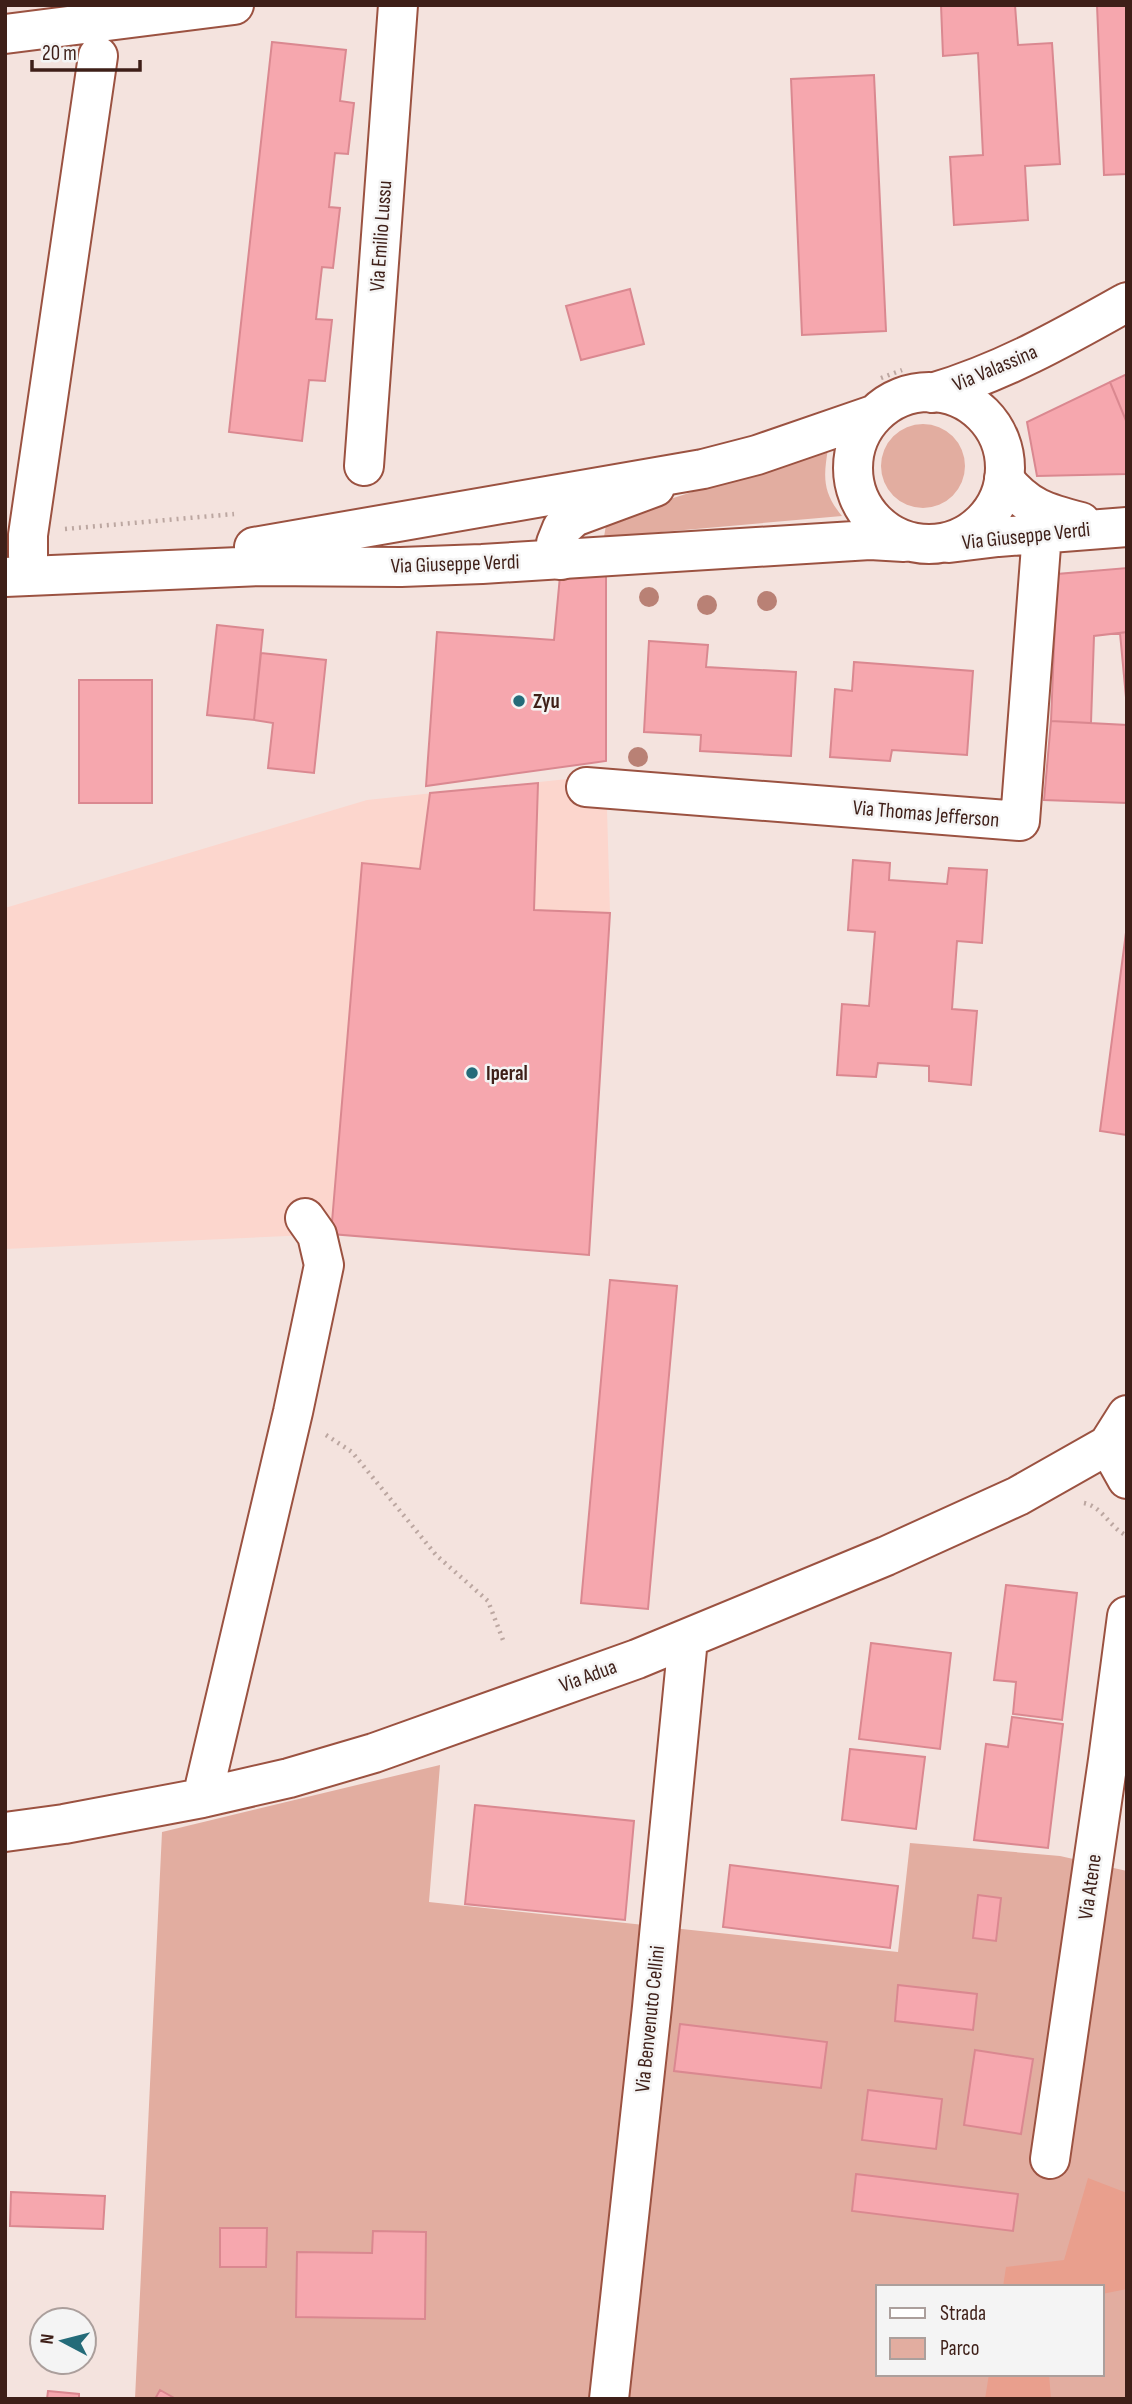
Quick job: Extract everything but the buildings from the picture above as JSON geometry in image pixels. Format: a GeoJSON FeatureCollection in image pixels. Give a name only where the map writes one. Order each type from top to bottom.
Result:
{"type":"FeatureCollection","features":[{"type":"Feature","properties":{"kind":"street"},"geometry":{"type":"LineString","coordinates":[[5,34],[234,5]]}},
{"type":"Feature","properties":{"kind":"street","name":"Via Emilio Lussu"},"geometry":{"type":"LineString","coordinates":[[363,466],[398,5]]}},
{"type":"Feature","properties":{"kind":"street"},"geometry":{"type":"LineString","coordinates":[[16,556],[98,56]]}},
{"type":"Feature","properties":{"kind":"street","name":"Via Valassina"},"geometry":{"type":"LineString","coordinates":[[919,381],[984,376],[1057,341],[1127,302]]}},
{"type":"Feature","properties":{"kind":"street","name":"Via Valassina"},"geometry":{"type":"LineString","coordinates":[[1000,439],[1004,410],[1011,390],[1036,358],[1057,341]]}},
{"type":"Feature","properties":{"kind":"street"},"geometry":{"type":"LineString","coordinates":[[919,381],[975,407],[986,417],[1000,439],[1006,467],[1001,495],[989,517],[970,534],[948,543],[927,546],[904,542],[878,526],[863,508],[854,484],[853,458],[871,399],[888,403],[908,395],[919,381]]}},
{"type":"Feature","properties":{"kind":"street","name":"Via Giuseppe Verdi"},"geometry":{"type":"LineString","coordinates":[[16,556],[261,547],[703,469],[757,456],[871,399]]}},
{"type":"Feature","properties":{"kind":"street"},"geometry":{"type":"LineString","coordinates":[[561,560],[556,543],[562,528],[574,517],[703,469]]}},
{"type":"Feature","properties":{"kind":"street","name":"Via Giuseppe Verdi"},"geometry":{"type":"LineString","coordinates":[[1004,479],[1016,495],[1030,506],[1046,513],[1115,527]]}},
{"type":"Feature","properties":{"kind":"street","name":"Via Giuseppe Verdi"},"geometry":{"type":"LineString","coordinates":[[948,543],[1115,527]]}},
{"type":"Feature","properties":{"kind":"street","name":"Via Thomas Jefferson"},"geometry":{"type":"LineString","coordinates":[[586,787],[1020,821],[1042,533]]}},
{"type":"Feature","properties":{"kind":"street","name":"Via Giuseppe Verdi"},"geometry":{"type":"LineString","coordinates":[[16,556],[260,566],[401,567],[561,560],[870,540],[904,542]]}},
{"type":"Feature","properties":{"kind":"street"},"geometry":{"type":"LineString","coordinates":[[202,1798],[293,1412],[324,1265],[317,1235],[305,1218]]}},
{"type":"Feature","properties":{"kind":"street"},"geometry":{"type":"LineString","coordinates":[[1121,1433],[1127,1479]]}},
{"type":"Feature","properties":{"kind":"street","name":"Via Adua"},"geometry":{"type":"LineString","coordinates":[[5,1832],[64,1824],[202,1798],[289,1778],[374,1753],[688,1639],[886,1556],[1018,1496],[1121,1433]]}},
{"type":"Feature","properties":{"kind":"street","name":"Via Atene"},"geometry":{"type":"LineString","coordinates":[[1050,2159],[1118,1762],[1127,1616]]}},
{"type":"Feature","properties":{"kind":"street","name":"Via Benvenuto Cellini"},"geometry":{"type":"LineString","coordinates":[[609,2399],[652,2007],[688,1639]]}},
{"type":"Feature","properties":{"kind":"path"},"geometry":{"type":"LineString","coordinates":[[871,399],[919,381]]}},
{"type":"Feature","properties":{"kind":"path"},"geometry":{"type":"LineString","coordinates":[[16,556],[75,528],[242,513]]}},
{"type":"Feature","properties":{"kind":"path"},"geometry":{"type":"LineString","coordinates":[[293,1412],[352,1452],[436,1555],[488,1601],[503,1640]]}},
{"type":"Feature","properties":{"kind":"shaded area"},"geometry":{"type":"Polygon","coordinates":[[[606,775],[610,913],[589,1255],[331,1234],[5,1249],[5,908],[367,800],[606,775]]]}},
{"type":"Feature","properties":{"kind":"shaded area"},"geometry":{"type":"Polygon","coordinates":[[[1088,2178],[1127,2193],[1127,2289],[1104,2294],[1104,2285],[1003,2285],[1006,2267],[1064,2260],[1088,2178]]]}},
{"type":"Feature","properties":{"kind":"shaded area"},"geometry":{"type":"Polygon","coordinates":[[[989,2376],[1049,2376],[1051,2399],[985,2399],[989,2376]]]}},
{"type":"Feature","properties":{"kind":"green space"},"geometry":{"type":"Polygon","coordinates":[[[923,424],[946,431],[958,443],[965,466],[958,489],[946,501],[923,508],[900,501],[888,489],[881,466],[888,443],[900,431],[923,424]]]}},
{"type":"Feature","properties":{"kind":"green space"},"geometry":{"type":"Polygon","coordinates":[[[828,449],[826,485],[831,500],[842,516],[604,537],[607,519],[828,449]]]}},
{"type":"Feature","properties":{"kind":"green space"},"geometry":{"type":"Polygon","coordinates":[[[440,1765],[429,1902],[898,1952],[910,1843],[1060,1856],[1127,1871],[1127,2399],[135,2399],[162,1832],[440,1765]]]}},
{"type":"Feature","properties":{"kind":"place","name":"Zyu"},"geometry":{"type":"Point","coordinates":[519,701]}},
{"type":"Feature","properties":{"kind":"place","name":"Iperal"},"geometry":{"type":"Point","coordinates":[472,1073]}}]}
